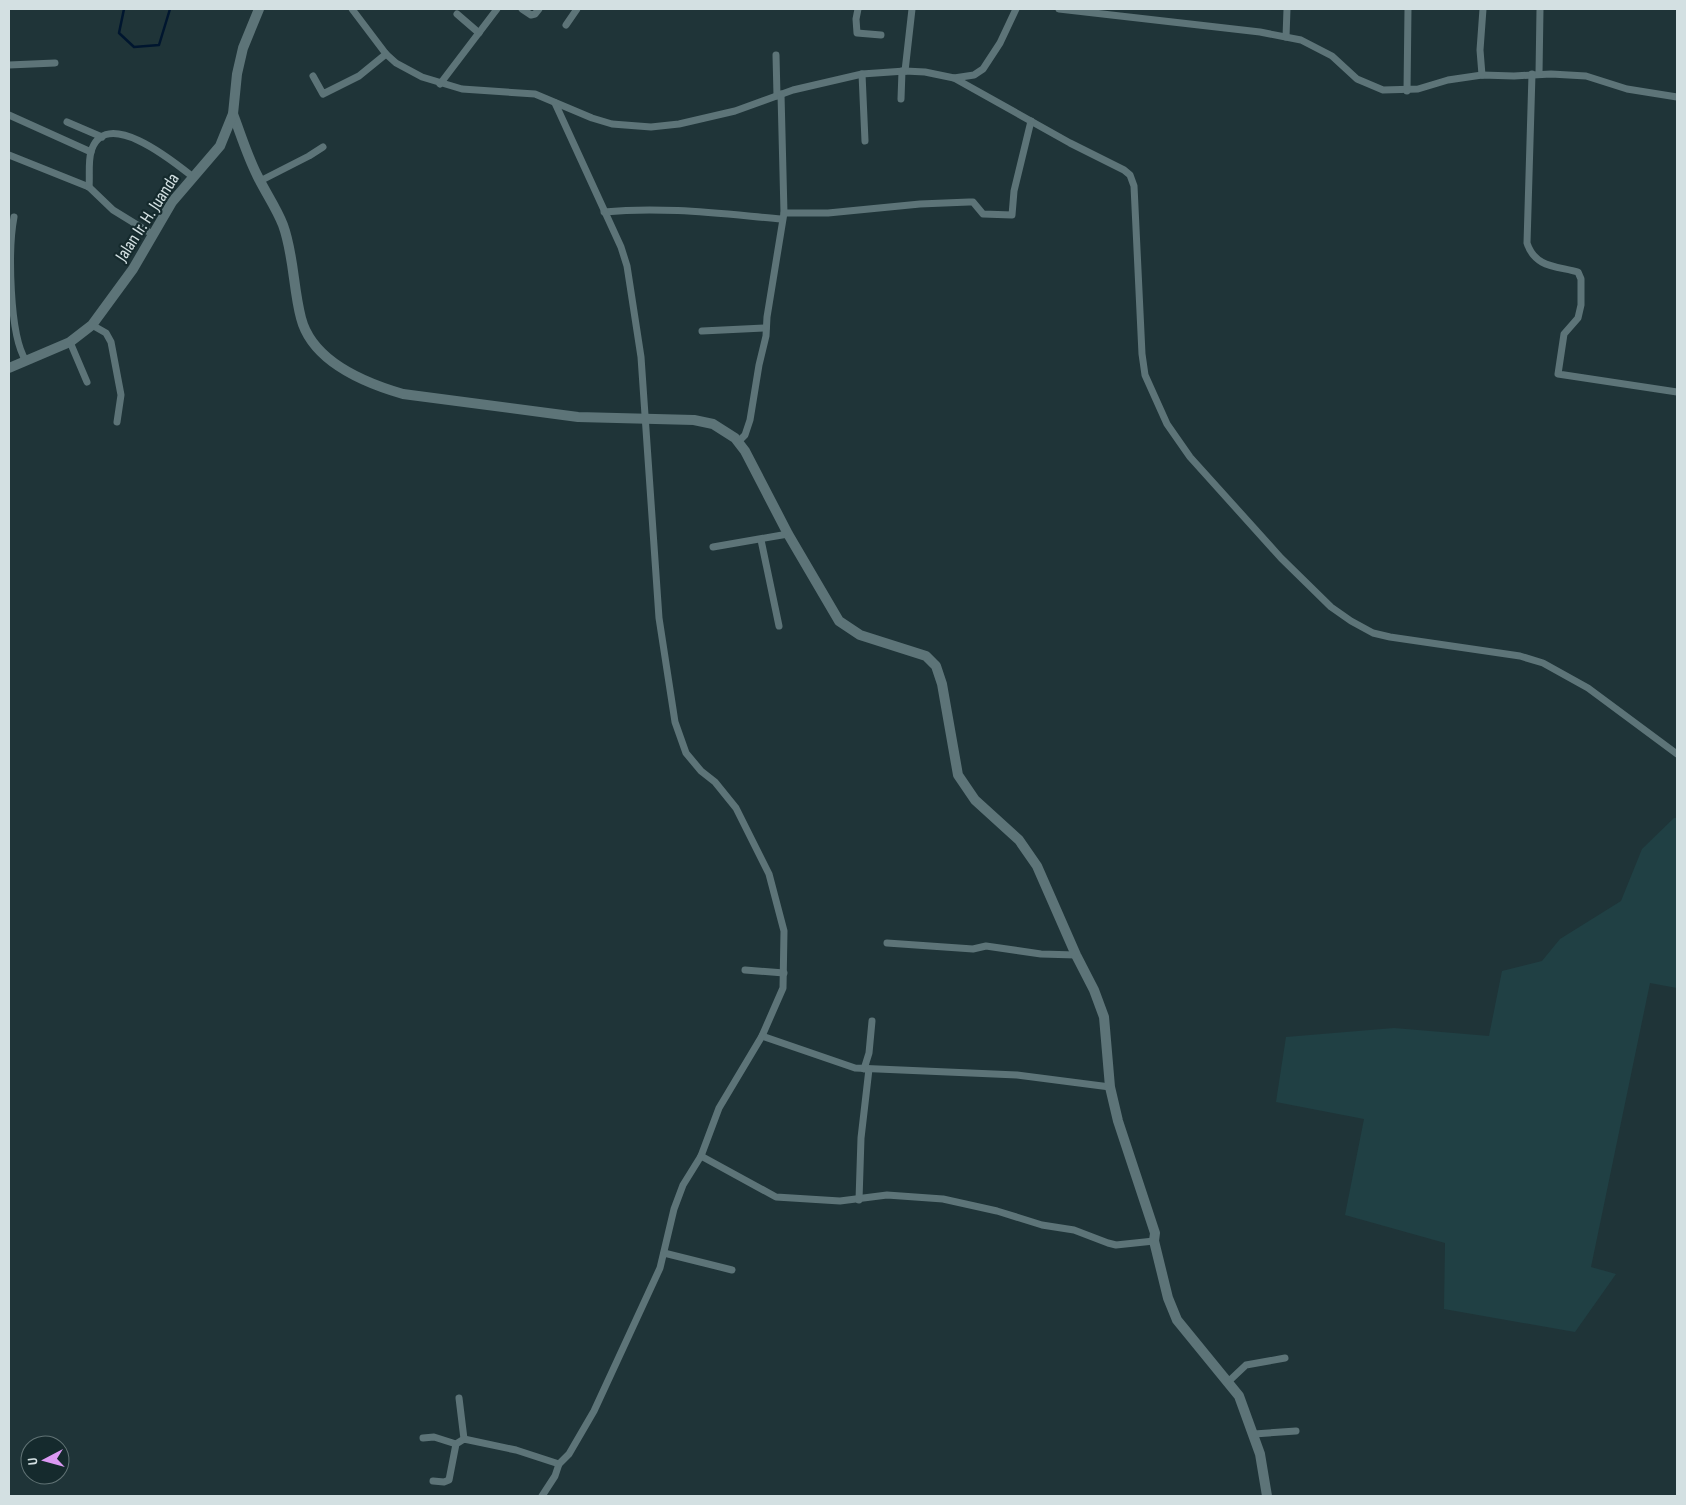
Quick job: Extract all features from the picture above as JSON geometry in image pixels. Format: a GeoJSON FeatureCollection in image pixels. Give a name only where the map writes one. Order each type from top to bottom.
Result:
{"type":"FeatureCollection","features":[{"type":"Feature","properties":{"kind":"street","name":"Jalan Ir. H. Juanda"},"geometry":{"type":"LineString","coordinates":[[9,368],[70,342],[92,325],[129,274],[172,202],[220,146],[233,114],[239,61],[259,9]]}},
{"type":"Feature","properties":{"kind":"street"},"geometry":{"type":"LineString","coordinates":[[352,9],[386,54],[410,72],[440,84],[480,91],[529,92],[612,124],[659,127],[708,118],[779,95],[862,74],[904,71],[938,74],[954,78],[1130,174],[1134,186],[1142,354],[1151,390],[1167,424],[1190,457],[1258,534],[1331,607],[1373,633],[1520,656],[1543,663],[1588,688],[1677,754]]}},
{"type":"Feature","properties":{"kind":"street"},"geometry":{"type":"LineString","coordinates":[[440,84],[497,9]]}},
{"type":"Feature","properties":{"kind":"street"},"geometry":{"type":"LineString","coordinates":[[522,9],[530,15],[535,14],[539,9]]}},
{"type":"Feature","properties":{"kind":"street"},"geometry":{"type":"LineString","coordinates":[[566,25],[576,9]]}},
{"type":"Feature","properties":{"kind":"street"},"geometry":{"type":"LineString","coordinates":[[858,9],[856,19],[857,33],[881,35]]}},
{"type":"Feature","properties":{"kind":"street"},"geometry":{"type":"LineString","coordinates":[[902,99],[912,9]]}},
{"type":"Feature","properties":{"kind":"street"},"geometry":{"type":"LineString","coordinates":[[954,78],[974,75],[982,69],[1000,43],[1016,9]]}},
{"type":"Feature","properties":{"kind":"street"},"geometry":{"type":"LineString","coordinates":[[1059,9],[1253,31],[1286,37],[1317,47],[1365,83],[1383,90],[1407,91],[1482,74],[1536,74],[1586,76],[1627,89],[1677,97]]}},
{"type":"Feature","properties":{"kind":"street"},"geometry":{"type":"LineString","coordinates":[[1286,37],[1287,9]]}},
{"type":"Feature","properties":{"kind":"street"},"geometry":{"type":"LineString","coordinates":[[1407,91],[1408,9]]}},
{"type":"Feature","properties":{"kind":"street"},"geometry":{"type":"LineString","coordinates":[[1482,74],[1480,50],[1483,9]]}},
{"type":"Feature","properties":{"kind":"street"},"geometry":{"type":"LineString","coordinates":[[1540,9],[1527,243],[1534,256],[1545,265],[1578,272],[1581,279],[1582,295],[1578,318],[1564,334],[1560,345],[1558,374],[1677,392]]}},
{"type":"Feature","properties":{"kind":"street"},"geometry":{"type":"LineString","coordinates":[[456,14],[478,33]]}},
{"type":"Feature","properties":{"kind":"street"},"geometry":{"type":"LineString","coordinates":[[312,76],[323,94],[359,76],[386,54]]}},
{"type":"Feature","properties":{"kind":"street"},"geometry":{"type":"LineString","coordinates":[[738,442],[749,428],[783,216],[776,55]]}},
{"type":"Feature","properties":{"kind":"street"},"geometry":{"type":"LineString","coordinates":[[9,65],[55,63]]}},
{"type":"Feature","properties":{"kind":"street"},"geometry":{"type":"LineString","coordinates":[[862,74],[865,141]]}},
{"type":"Feature","properties":{"kind":"street"},"geometry":{"type":"LineString","coordinates":[[542,1496],[555,1476],[559,1464],[569,1454],[594,1411],[656,1279],[678,1196],[688,1174],[701,1156],[719,1108],[762,1036],[779,1001],[783,988],[784,973],[782,919],[769,874],[736,808],[715,782],[690,761],[678,734],[659,618],[641,357],[627,266],[555,102]]}},
{"type":"Feature","properties":{"kind":"street"},"geometry":{"type":"LineString","coordinates":[[233,114],[260,181],[279,216],[287,236],[300,317],[305,330],[316,346],[342,368],[403,394],[578,416],[704,422],[724,430],[745,451],[788,534],[839,621],[860,635],[926,656],[936,666],[942,684],[958,775],[975,800],[1020,840],[1030,854],[1042,875],[1076,955],[1094,990],[1104,1017],[1110,1087],[1118,1121],[1155,1233],[1154,1241],[1168,1298],[1177,1320],[1239,1396],[1254,1434],[1263,1468],[1267,1496]]}},
{"type":"Feature","properties":{"kind":"street"},"geometry":{"type":"LineString","coordinates":[[9,115],[91,152]]}},
{"type":"Feature","properties":{"kind":"street"},"geometry":{"type":"LineString","coordinates":[[604,212],[633,209],[783,216],[920,204],[973,202],[983,214],[1012,215],[1014,191],[1031,121]]}},
{"type":"Feature","properties":{"kind":"street"},"geometry":{"type":"LineString","coordinates":[[67,122],[102,137]]}},
{"type":"Feature","properties":{"kind":"street"},"geometry":{"type":"LineString","coordinates":[[89,187],[91,152],[102,137],[107,134],[123,133],[193,176]]}},
{"type":"Feature","properties":{"kind":"street"},"geometry":{"type":"LineString","coordinates":[[260,181],[323,147]]}},
{"type":"Feature","properties":{"kind":"street"},"geometry":{"type":"LineString","coordinates":[[9,155],[89,187],[113,210],[152,234]]}},
{"type":"Feature","properties":{"kind":"street"},"geometry":{"type":"LineString","coordinates":[[14,217],[11,232],[12,297],[17,337],[26,361]]}},
{"type":"Feature","properties":{"kind":"street"},"geometry":{"type":"LineString","coordinates":[[92,325],[106,333],[111,342],[121,395],[117,422]]}},
{"type":"Feature","properties":{"kind":"street"},"geometry":{"type":"LineString","coordinates":[[702,331],[766,328]]}},
{"type":"Feature","properties":{"kind":"street"},"geometry":{"type":"LineString","coordinates":[[70,342],[87,382]]}},
{"type":"Feature","properties":{"kind":"street"},"geometry":{"type":"LineString","coordinates":[[713,547],[788,534]]}},
{"type":"Feature","properties":{"kind":"street"},"geometry":{"type":"LineString","coordinates":[[761,540],[779,626]]}},
{"type":"Feature","properties":{"kind":"street"},"geometry":{"type":"LineString","coordinates":[[887,943],[973,948],[986,946],[1041,954],[1076,955]]}},
{"type":"Feature","properties":{"kind":"street"},"geometry":{"type":"LineString","coordinates":[[744,970],[784,973]]}},
{"type":"Feature","properties":{"kind":"street"},"geometry":{"type":"LineString","coordinates":[[859,1200],[866,1069],[872,1021]]}},
{"type":"Feature","properties":{"kind":"street"},"geometry":{"type":"LineString","coordinates":[[762,1036],[829,1060],[866,1069],[1017,1075],[1110,1087]]}},
{"type":"Feature","properties":{"kind":"street"},"geometry":{"type":"LineString","coordinates":[[701,1156],[776,1197],[815,1201],[859,1200],[887,1195],[943,1199],[997,1211],[1042,1225],[1074,1230],[1116,1245],[1154,1241]]}},
{"type":"Feature","properties":{"kind":"street"},"geometry":{"type":"LineString","coordinates":[[664,1253],[732,1270]]}},
{"type":"Feature","properties":{"kind":"street"},"geometry":{"type":"LineString","coordinates":[[1228,1382],[1246,1365],[1284,1358]]}},
{"type":"Feature","properties":{"kind":"street"},"geometry":{"type":"LineString","coordinates":[[459,1398],[464,1439]]}},
{"type":"Feature","properties":{"kind":"street"},"geometry":{"type":"LineString","coordinates":[[1254,1434],[1296,1431]]}},
{"type":"Feature","properties":{"kind":"street"},"geometry":{"type":"LineString","coordinates":[[423,1438],[434,1437],[456,1444]]}},
{"type":"Feature","properties":{"kind":"street"},"geometry":{"type":"LineString","coordinates":[[433,1481],[444,1482],[448,1480],[456,1444],[464,1439],[516,1450],[559,1464]]}},
{"type":"Feature","properties":{"kind":"shaded area"},"geometry":{"type":"Polygon","coordinates":[[[1674,818],[1677,818],[1677,988],[1650,983],[1591,1267],[1616,1274],[1575,1332],[1444,1309],[1445,1243],[1345,1215],[1364,1119],[1276,1102],[1286,1037],[1394,1028],[1489,1036],[1502,971],[1542,961],[1560,939],[1621,901],[1642,849],[1674,818]]]}},
{"type":"Feature","properties":{"kind":"waterway"},"geometry":{"type":"LineString","coordinates":[[124,9],[119,33],[134,47],[159,45],[170,9]]}}]}
